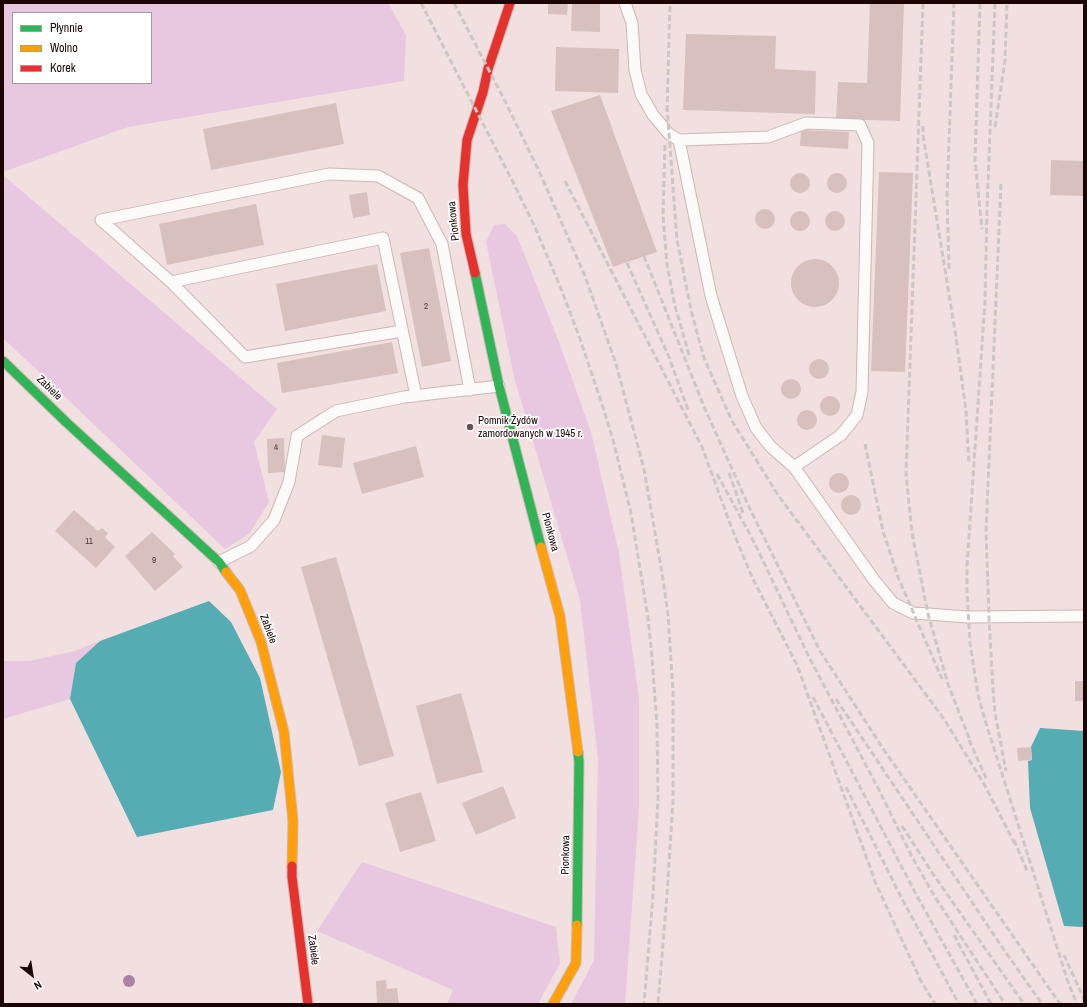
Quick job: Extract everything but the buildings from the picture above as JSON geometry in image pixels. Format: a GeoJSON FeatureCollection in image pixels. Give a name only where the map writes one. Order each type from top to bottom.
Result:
{"type":"FeatureCollection","features":[{"type":"Feature","properties":{"kind":"street","name":"Pionkowa"},"geometry":{"type":"LineString","coordinates":[[510,3],[488,69],[483,92],[467,140],[463,185],[466,234],[499,386],[560,616],[579,762],[576,963],[554,1004]]}},
{"type":"Feature","properties":{"kind":"street","name":"Zabiele"},"geometry":{"type":"LineString","coordinates":[[3,360],[66,422],[220,562],[240,590],[260,642],[284,732],[293,820],[292,877],[308,1004]]}},
{"type":"Feature","properties":{"kind":"lane"},"geometry":{"type":"LineString","coordinates":[[625,3],[632,23],[635,70],[640,94],[653,115],[669,134],[679,140],[768,137],[806,124],[860,125],[868,143],[862,392],[858,415],[841,435],[794,467]]}},
{"type":"Feature","properties":{"kind":"lane"},"geometry":{"type":"LineString","coordinates":[[679,140],[711,296],[742,396],[756,428],[772,447],[794,467],[874,580],[894,603],[913,613],[967,617],[1084,616]]}},
{"type":"Feature","properties":{"kind":"lane"},"geometry":{"type":"LineString","coordinates":[[402,331],[245,357],[171,282],[101,220],[329,174],[378,176],[418,198],[442,244],[470,390]]}},
{"type":"Feature","properties":{"kind":"lane"},"geometry":{"type":"LineString","coordinates":[[171,282],[383,238],[416,396]]}},
{"type":"Feature","properties":{"kind":"lane"},"geometry":{"type":"LineString","coordinates":[[220,562],[251,546],[274,520],[289,482],[297,436],[336,411],[416,396],[499,386]]}},
{"type":"Feature","properties":{"kind":"shaded area"},"geometry":{"type":"Polygon","coordinates":[[[3,3],[388,3],[406,35],[404,81],[128,127],[3,172],[3,3]]]}},
{"type":"Feature","properties":{"kind":"shaded area"},"geometry":{"type":"Polygon","coordinates":[[[3,175],[277,409],[254,442],[269,502],[249,534],[225,549],[3,338],[3,175]]]}},
{"type":"Feature","properties":{"kind":"shaded area"},"geometry":{"type":"Polygon","coordinates":[[[505,224],[517,236],[559,342],[591,432],[619,553],[639,699],[639,809],[625,1004],[571,1004],[594,960],[598,759],[580,600],[514,377],[486,242],[494,225],[505,224]]]}},
{"type":"Feature","properties":{"kind":"shaded area"},"geometry":{"type":"Polygon","coordinates":[[[100,641],[76,663],[70,699],[3,719],[3,661],[29,661],[75,651],[100,641]]]}},
{"type":"Feature","properties":{"kind":"shaded area"},"geometry":{"type":"Polygon","coordinates":[[[362,862],[556,927],[560,963],[538,1004],[447,1004],[453,990],[317,931],[362,862]]]}},
{"type":"Feature","properties":{"kind":"water"},"geometry":{"type":"Polygon","coordinates":[[[209,601],[231,622],[260,678],[281,772],[273,810],[137,837],[70,699],[76,663],[100,641],[209,601]]]}},
{"type":"Feature","properties":{"kind":"water"},"geometry":{"type":"Polygon","coordinates":[[[1040,728],[1084,731],[1084,927],[1064,926],[1030,808],[1028,761],[1032,760],[1031,747],[1040,728]]]}},
{"type":"Feature","properties":{"kind":"railway"},"geometry":{"type":"LineString","coordinates":[[421,3],[514,184],[534,225],[560,286],[602,404],[613,440],[631,513],[648,618],[657,726],[658,799],[653,895],[644,1004]]}},
{"type":"Feature","properties":{"kind":"railway"},"geometry":{"type":"LineString","coordinates":[[454,3],[506,103],[539,171],[585,276],[616,364],[644,469],[668,615],[673,691],[673,800],[658,1004]]}},
{"type":"Feature","properties":{"kind":"railway"},"geometry":{"type":"LineString","coordinates":[[667,111],[670,3]]}},
{"type":"Feature","properties":{"kind":"railway"},"geometry":{"type":"LineString","coordinates":[[923,3],[906,474],[912,533],[928,614],[948,684],[971,743]]}},
{"type":"Feature","properties":{"kind":"railway"},"geometry":{"type":"LineString","coordinates":[[949,269],[947,197],[954,3]]}},
{"type":"Feature","properties":{"kind":"railway"},"geometry":{"type":"LineString","coordinates":[[980,3],[975,160],[982,229]]}},
{"type":"Feature","properties":{"kind":"railway"},"geometry":{"type":"LineString","coordinates":[[995,3],[985,301],[967,566],[970,643],[978,695],[985,720],[1068,982],[1077,1004]]}},
{"type":"Feature","properties":{"kind":"railway"},"geometry":{"type":"LineString","coordinates":[[995,127],[1005,61],[1007,3]]}},
{"type":"Feature","properties":{"kind":"railway"},"geometry":{"type":"LineString","coordinates":[[667,106],[677,240],[692,314],[704,358],[732,421],[778,495],[944,719],[984,784],[1015,844]]}},
{"type":"Feature","properties":{"kind":"railway"},"geometry":{"type":"LineString","coordinates":[[923,126],[923,135],[956,337],[966,411],[969,464]]}},
{"type":"Feature","properties":{"kind":"railway"},"geometry":{"type":"LineString","coordinates":[[665,145],[663,215],[667,265],[675,306],[690,358]]}},
{"type":"Feature","properties":{"kind":"railway"},"geometry":{"type":"LineString","coordinates":[[565,181],[702,447],[732,529],[752,577],[797,665],[876,884],[921,981],[935,1004]]}},
{"type":"Feature","properties":{"kind":"railway"},"geometry":{"type":"LineString","coordinates":[[1001,184],[986,531],[993,689],[995,713],[1006,771]]}},
{"type":"Feature","properties":{"kind":"railway"},"geometry":{"type":"LineString","coordinates":[[644,256],[705,409],[750,509],[820,651],[884,750],[1060,1004]]}},
{"type":"Feature","properties":{"kind":"railway"},"geometry":{"type":"LineString","coordinates":[[627,263],[669,357],[688,410]]}},
{"type":"Feature","properties":{"kind":"railway"},"geometry":{"type":"LineString","coordinates":[[865,444],[883,531],[898,577],[942,679]]}},
{"type":"Feature","properties":{"kind":"railway"},"geometry":{"type":"LineString","coordinates":[[729,473],[743,513]]}},
{"type":"Feature","properties":{"kind":"railway"},"geometry":{"type":"LineString","coordinates":[[717,474],[753,540],[809,657],[879,790],[912,857],[935,897],[1005,1004]]}},
{"type":"Feature","properties":{"kind":"railway"},"geometry":{"type":"LineString","coordinates":[[813,697],[917,896],[977,1004]]}},
{"type":"Feature","properties":{"kind":"railway"},"geometry":{"type":"LineString","coordinates":[[836,699],[1002,947],[1042,1004]]}},
{"type":"Feature","properties":{"kind":"railway"},"geometry":{"type":"LineString","coordinates":[[969,740],[986,778]]}},
{"type":"Feature","properties":{"kind":"railway"},"geometry":{"type":"LineString","coordinates":[[846,787],[901,897],[959,1004]]}},
{"type":"Feature","properties":{"kind":"railway"},"geometry":{"type":"LineString","coordinates":[[902,826],[933,874],[1024,1004]]}},
{"type":"Feature","properties":{"kind":"railway"},"geometry":{"type":"LineString","coordinates":[[1014,840],[1028,873]]}},
{"type":"Feature","properties":{"kind":"railway"},"geometry":{"type":"LineString","coordinates":[[954,935],[991,1004]]}},
{"type":"Feature","properties":{"kind":"railway"},"geometry":{"type":"LineString","coordinates":[[1064,955],[1084,999]]}},
{"type":"Feature","properties":{"kind":"traffic: fast"},"geometry":{"type":"LineString","coordinates":[[475,273],[499,386],[541,547]]}},
{"type":"Feature","properties":{"kind":"traffic: fast"},"geometry":{"type":"LineString","coordinates":[[3,361],[66,422],[219,562],[226,572]]}},
{"type":"Feature","properties":{"kind":"traffic: fast"},"geometry":{"type":"LineString","coordinates":[[577,925],[578,752]]}},
{"type":"Feature","properties":{"kind":"traffic: slow"},"geometry":{"type":"LineString","coordinates":[[541,547],[560,616],[578,752]]}},
{"type":"Feature","properties":{"kind":"traffic: slow"},"geometry":{"type":"LineString","coordinates":[[226,572],[240,590],[261,642],[284,732],[293,821],[292,866]]}},
{"type":"Feature","properties":{"kind":"traffic: slow"},"geometry":{"type":"LineString","coordinates":[[553,1004],[576,963],[577,925]]}},
{"type":"Feature","properties":{"kind":"traffic: jam"},"geometry":{"type":"LineString","coordinates":[[475,273],[466,234],[463,185],[467,140],[483,92],[488,69],[510,3]]}},
{"type":"Feature","properties":{"kind":"traffic: jam"},"geometry":{"type":"LineString","coordinates":[[292,866],[292,877],[308,1004]]}},
{"type":"Feature","properties":{"kind":"place","name":"Pomnik Żydów zamordowanych w 1945 r."},"geometry":{"type":"Point","coordinates":[470,427]}}]}
